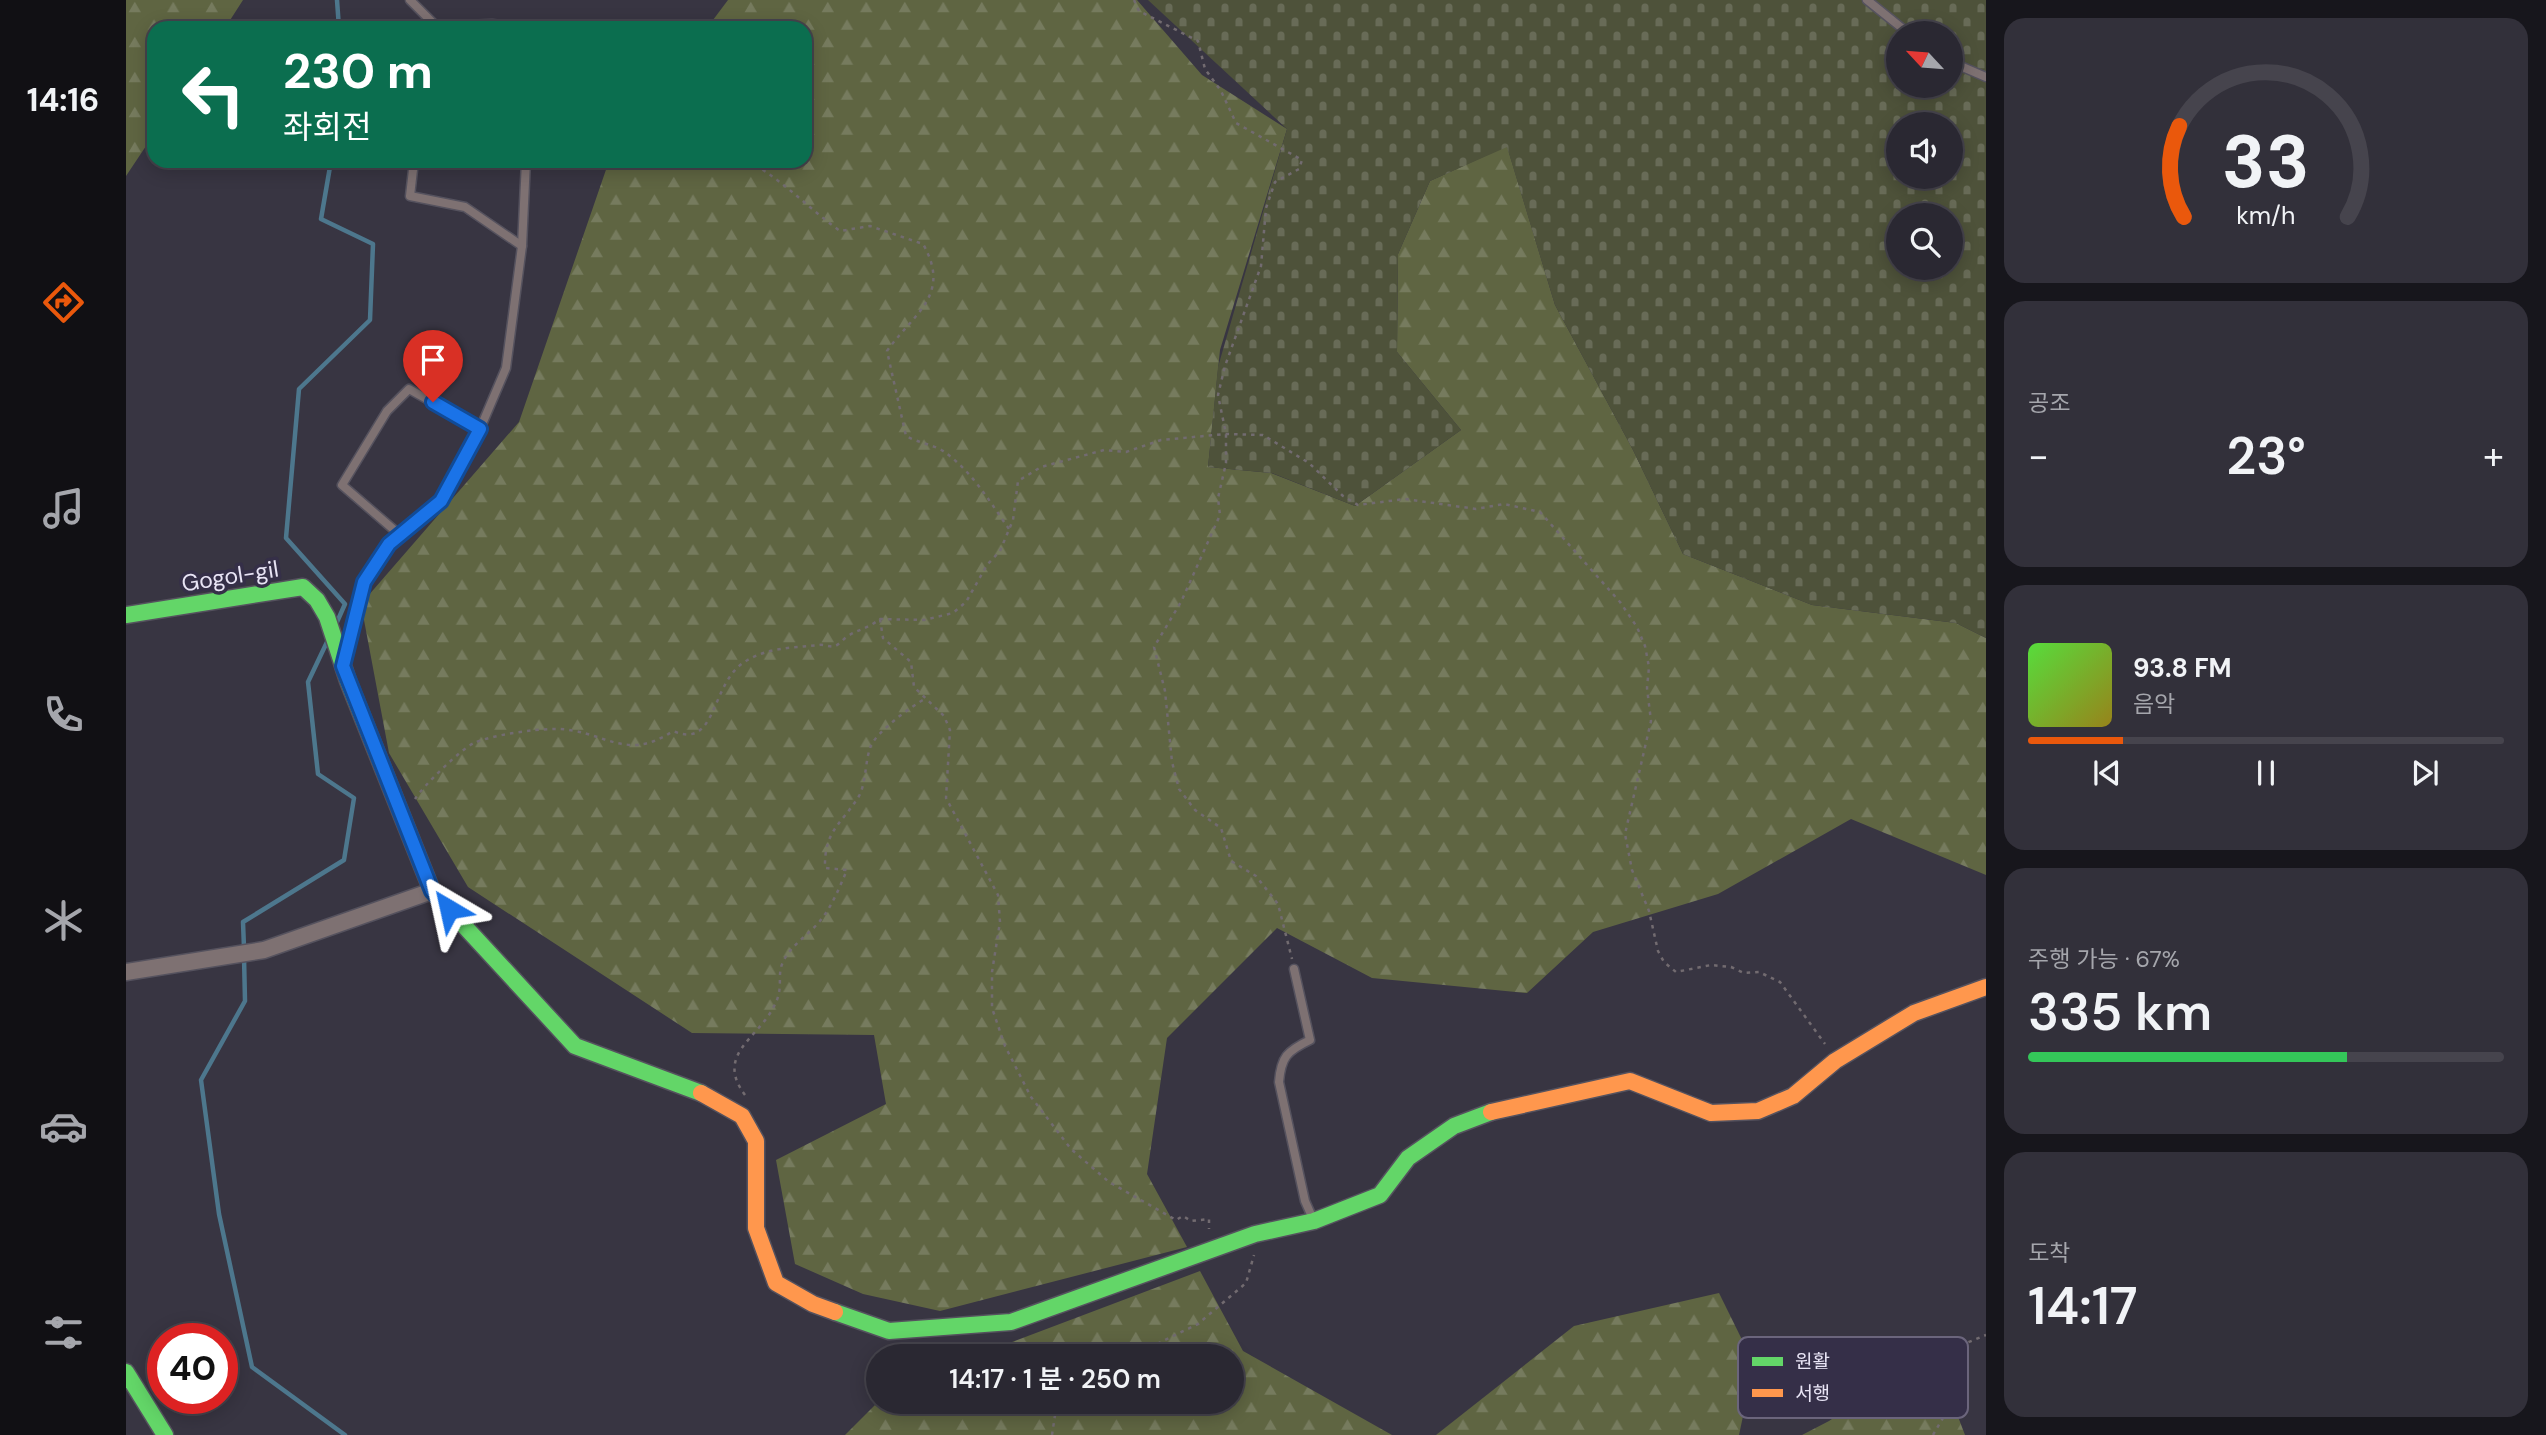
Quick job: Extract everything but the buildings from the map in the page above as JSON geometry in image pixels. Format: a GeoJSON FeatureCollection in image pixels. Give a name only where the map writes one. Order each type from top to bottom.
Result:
{"type":"FeatureCollection","features":[{"type":"Feature","properties":{"kind":"street","name":"Gogol-gil"},"geometry":{"type":"LineString","coordinates":[[126,615],[303,587],[317,600],[327,617],[343,666]]}},
{"type":"Feature","properties":{"kind":"street"},"geometry":{"type":"LineString","coordinates":[[343,666],[432,891],[575,1045],[690,1087],[742,1116],[756,1141],[756,1228],[776,1283],[813,1304],[889,1331],[1011,1322],[1255,1234],[1314,1221],[1380,1195],[1408,1158],[1454,1126],[1506,1107],[1630,1081],[1711,1113],[1758,1111],[1793,1096],[1839,1059],[1914,1013],[1986,987]]}},
{"type":"Feature","properties":{"kind":"street"},"geometry":{"type":"LineString","coordinates":[[126,972],[264,950],[432,891]]}},
{"type":"Feature","properties":{"kind":"street"},"geometry":{"type":"LineString","coordinates":[[126,1372],[165,1435]]}},
{"type":"Feature","properties":{"kind":"lane"},"geometry":{"type":"LineString","coordinates":[[410,0],[431,21]]}},
{"type":"Feature","properties":{"kind":"lane"},"geometry":{"type":"LineString","coordinates":[[1867,0],[1893,21]]}},
{"type":"Feature","properties":{"kind":"lane"},"geometry":{"type":"LineString","coordinates":[[1964,68],[1986,77]]}},
{"type":"Feature","properties":{"kind":"lane"},"geometry":{"type":"LineString","coordinates":[[413,168],[410,196],[465,208],[522,246]]}},
{"type":"Feature","properties":{"kind":"lane"},"geometry":{"type":"LineString","coordinates":[[343,666],[364,582],[389,544],[441,501],[480,429],[506,368],[522,246],[526,168]]}},
{"type":"Feature","properties":{"kind":"lane"},"geometry":{"type":"LineString","coordinates":[[400,535],[342,485],[387,411],[409,389],[480,429]]}},
{"type":"Feature","properties":{"kind":"lane"},"geometry":{"type":"LineString","coordinates":[[1294,969],[1310,1040],[1288,1051],[1281,1064],[1279,1082],[1305,1201],[1314,1221]]}},
{"type":"Feature","properties":{"kind":"path"},"geometry":{"type":"LineString","coordinates":[[1134,0],[1139,11],[1198,41],[1205,69],[1221,91],[1237,123],[1302,160],[1299,169],[1275,182],[1266,208],[1261,266],[1225,366],[1219,395],[1226,434],[1226,463],[1218,498],[1220,515],[1181,603],[1154,647],[1165,691],[1172,762],[1179,789],[1195,810],[1220,828],[1231,860],[1256,876],[1278,904],[1287,930],[1294,969]]}},
{"type":"Feature","properties":{"kind":"path"},"geometry":{"type":"LineString","coordinates":[[760,168],[783,182],[814,212],[840,231],[870,226],[923,244],[933,262],[930,298],[887,351],[906,436],[920,445],[946,453],[970,474],[1009,529]]}},
{"type":"Feature","properties":{"kind":"path"},"geometry":{"type":"LineString","coordinates":[[403,818],[417,795],[470,744],[555,729],[629,746],[655,743],[673,731],[685,736],[698,733],[712,718],[714,702],[724,681],[755,654],[779,648],[835,646],[851,633],[865,631],[880,619],[924,620],[953,613],[966,602],[987,565],[1000,551],[1009,529],[1018,481],[1041,467],[1104,450],[1126,452],[1161,440],[1226,434],[1262,435],[1309,463],[1343,496],[1358,505],[1405,499],[1476,509],[1504,504],[1540,512],[1557,528],[1580,560],[1620,602],[1637,627],[1645,646],[1649,667],[1647,688],[1651,721],[1625,834],[1632,870],[1649,911],[1653,934],[1664,962],[1676,972],[1710,965],[1731,967],[1744,973],[1759,972],[1780,982],[1800,1006],[1813,1030],[1839,1059]]}},
{"type":"Feature","properties":{"kind":"path"},"geometry":{"type":"LineString","coordinates":[[880,619],[883,638],[911,662],[914,687],[944,716],[950,730],[946,798],[998,895],[1000,922],[992,972],[992,1008],[1005,1046],[1031,1097],[1071,1150],[1109,1182],[1176,1220],[1183,1216],[1191,1221],[1209,1219],[1216,1249]]}},
{"type":"Feature","properties":{"kind":"path"},"geometry":{"type":"LineString","coordinates":[[742,1116],[748,1104],[733,1075],[737,1059],[750,1034],[767,1021],[776,1004],[782,990],[781,964],[788,953],[825,916],[834,899],[834,891],[847,870],[825,868],[825,856],[838,821],[860,795],[870,744],[891,727],[900,713],[925,699]]}},
{"type":"Feature","properties":{"kind":"path"},"geometry":{"type":"LineString","coordinates":[[1162,1344],[1198,1324],[1228,1301],[1251,1273],[1255,1234]]}},
{"type":"Feature","properties":{"kind":"path"},"geometry":{"type":"LineString","coordinates":[[1968,1342],[1986,1335]]}},
{"type":"Feature","properties":{"kind":"path"},"geometry":{"type":"LineString","coordinates":[[1052,1435],[1055,1414]]}},
{"type":"Feature","properties":{"kind":"path"},"geometry":{"type":"LineString","coordinates":[[1933,1435],[1943,1418]]}},
{"type":"Feature","properties":{"kind":"green space"},"geometry":{"type":"Polygon","coordinates":[[[126,0],[243,0],[230,21],[147,21],[147,144],[126,176],[126,0]]]}},
{"type":"Feature","properties":{"kind":"green space"},"geometry":{"type":"Polygon","coordinates":[[[728,0],[1137,0],[1202,75],[1287,129],[1220,350],[1208,467],[1271,473],[1355,506],[1461,430],[1397,352],[1398,254],[1430,181],[1507,146],[1555,305],[1633,450],[1683,554],[1812,605],[1956,623],[1986,638],[1986,875],[1851,819],[1718,894],[1593,932],[1527,993],[1372,978],[1277,928],[1167,1038],[1147,1174],[1187,1247],[940,1311],[863,1294],[795,1264],[776,1160],[886,1104],[874,1035],[692,1033],[468,887],[389,753],[361,604],[519,422],[607,168],[812,168],[812,21],[712,21],[728,0]]]}},
{"type":"Feature","properties":{"kind":"green space"},"geometry":{"type":"Polygon","coordinates":[[[1148,0],[1986,0],[1986,638],[1956,623],[1812,605],[1683,554],[1633,450],[1555,305],[1507,147],[1430,181],[1398,254],[1397,352],[1461,430],[1355,506],[1272,473],[1208,467],[1218,367],[1287,129],[1148,0]]]}},
{"type":"Feature","properties":{"kind":"green space"},"geometry":{"type":"Polygon","coordinates":[[[1200,1271],[1239,1344],[1007,1344],[1200,1271]]]}},
{"type":"Feature","properties":{"kind":"green space"},"geometry":{"type":"Polygon","coordinates":[[[1719,1293],[1741,1337],[1738,1337],[1738,1418],[1743,1418],[1739,1435],[1436,1435],[1574,1326],[1719,1293]]]}},
{"type":"Feature","properties":{"kind":"green space"},"geometry":{"type":"Polygon","coordinates":[[[1244,1352],[1392,1435],[845,1435],[866,1414],[1244,1414],[1244,1352]]]}},
{"type":"Feature","properties":{"kind":"green space"},"geometry":{"type":"Polygon","coordinates":[[[1833,1418],[1959,1418],[1965,1435],[1802,1435],[1833,1418]]]}},
{"type":"Feature","properties":{"kind":"waterway"},"geometry":{"type":"LineString","coordinates":[[337,0],[338,21]]}},
{"type":"Feature","properties":{"kind":"waterway"},"geometry":{"type":"LineString","coordinates":[[330,168],[321,219],[373,244],[370,320],[299,389],[286,538],[345,604],[337,622]]}},
{"type":"Feature","properties":{"kind":"waterway"},"geometry":{"type":"LineString","coordinates":[[244,948],[243,922],[344,860],[354,798],[318,774],[308,682],[327,642]]}},
{"type":"Feature","properties":{"kind":"waterway"},"geometry":{"type":"LineString","coordinates":[[244,957],[245,1001],[201,1080],[219,1214],[252,1367],[345,1435]]}},
{"type":"Feature","properties":{"kind":"traffic: fast"},"geometry":{"type":"LineString","coordinates":[[126,615],[303,587],[317,600],[327,617],[348,681],[432,891],[575,1046],[701,1093]]}},
{"type":"Feature","properties":{"kind":"traffic: fast"},"geometry":{"type":"LineString","coordinates":[[835,1312],[889,1331],[1011,1322],[1255,1234],[1314,1221],[1380,1195],[1408,1158],[1454,1126],[1491,1112]]}},
{"type":"Feature","properties":{"kind":"traffic: fast"},"geometry":{"type":"LineString","coordinates":[[126,1372],[165,1435]]}},
{"type":"Feature","properties":{"kind":"traffic: slow"},"geometry":{"type":"LineString","coordinates":[[1491,1112],[1630,1081],[1711,1113],[1758,1111],[1793,1096],[1835,1061],[1914,1013],[1986,987]]}},
{"type":"Feature","properties":{"kind":"traffic: slow"},"geometry":{"type":"LineString","coordinates":[[701,1093],[742,1116],[756,1141],[756,1228],[776,1283],[813,1304],[835,1312]]}},
{"type":"Feature","properties":{"kind":"route"},"geometry":{"type":"LineString","coordinates":[[433,402],[480,429],[441,501],[389,544],[364,582],[343,666],[432,891],[449,909]]}}]}
